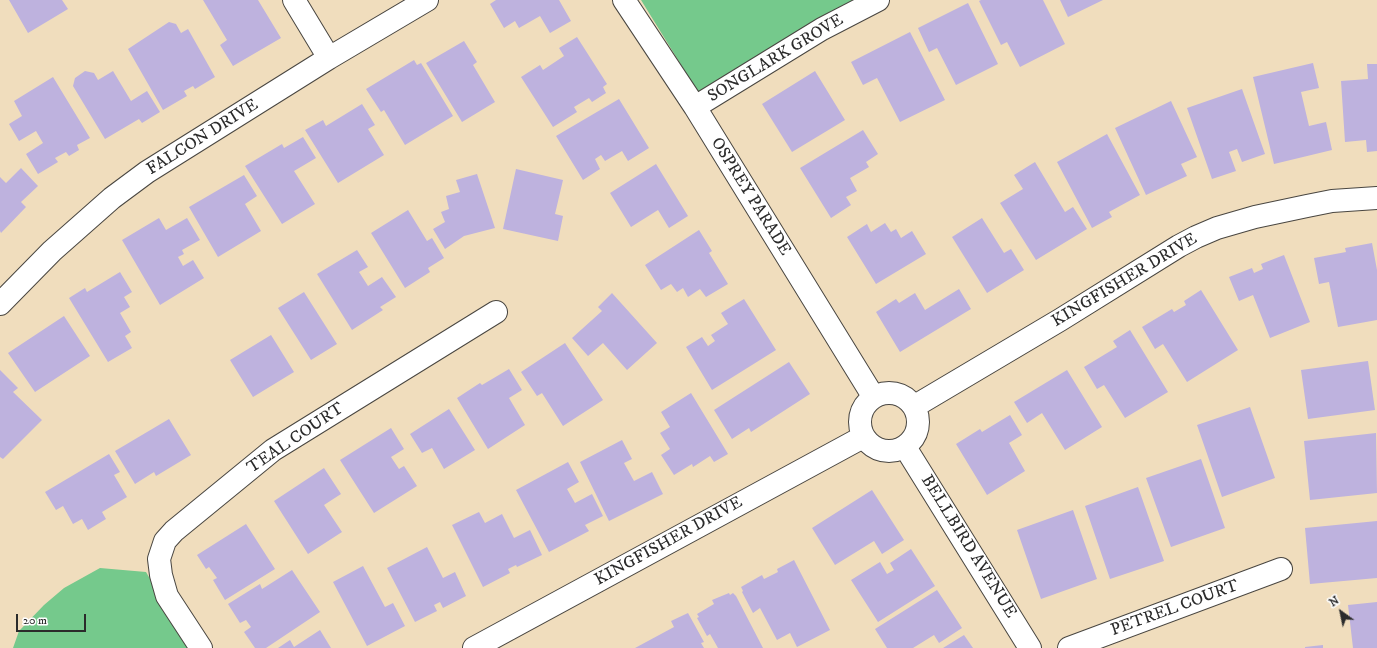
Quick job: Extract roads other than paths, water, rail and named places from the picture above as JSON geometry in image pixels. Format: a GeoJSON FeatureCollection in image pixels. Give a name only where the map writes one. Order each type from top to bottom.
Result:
{"type":"FeatureCollection","features":[{"type":"Feature","properties":{"kind":"street"},"geometry":{"type":"LineString","coordinates":[[294,0],[329,58]]}},
{"type":"Feature","properties":{"kind":"street","name":"FALCON DRIVE"},"geometry":{"type":"LineString","coordinates":[[0,304],[52,251],[112,198],[147,172],[329,58],[427,0]]}},
{"type":"Feature","properties":{"kind":"street","name":"OSPREY PARADE"},"geometry":{"type":"LineString","coordinates":[[624,0],[695,107],[873,396]]}},
{"type":"Feature","properties":{"kind":"street","name":"SONGLARK GROVE"},"geometry":{"type":"LineString","coordinates":[[695,107],[822,29],[878,0]]}},
{"type":"Feature","properties":{"kind":"street","name":"KINGFISHER DRIVE"},"geometry":{"type":"LineString","coordinates":[[915,406],[1196,237],[1217,228],[1307,206],[1377,198]]}},
{"type":"Feature","properties":{"kind":"street","name":"TEAL COURT"},"geometry":{"type":"LineString","coordinates":[[201,648],[167,596],[161,575],[159,559],[166,541],[174,531],[273,450],[496,312]]}},
{"type":"Feature","properties":{"kind":"street"},"geometry":{"type":"LineString","coordinates":[[896,392],[915,406],[919,428],[914,437],[905,447],[883,451],[872,446],[863,437],[859,426],[860,415],[873,396],[896,392]]}},
{"type":"Feature","properties":{"kind":"street","name":"KINGFISHER DRIVE"},"geometry":{"type":"LineString","coordinates":[[474,648],[863,437]]}},
{"type":"Feature","properties":{"kind":"street","name":"BELLBIRD AVENUE"},"geometry":{"type":"LineString","coordinates":[[905,447],[1030,648]]}},
{"type":"Feature","properties":{"kind":"street","name":"PETREL COURT"},"geometry":{"type":"LineString","coordinates":[[1069,648],[1281,569]]}}]}
